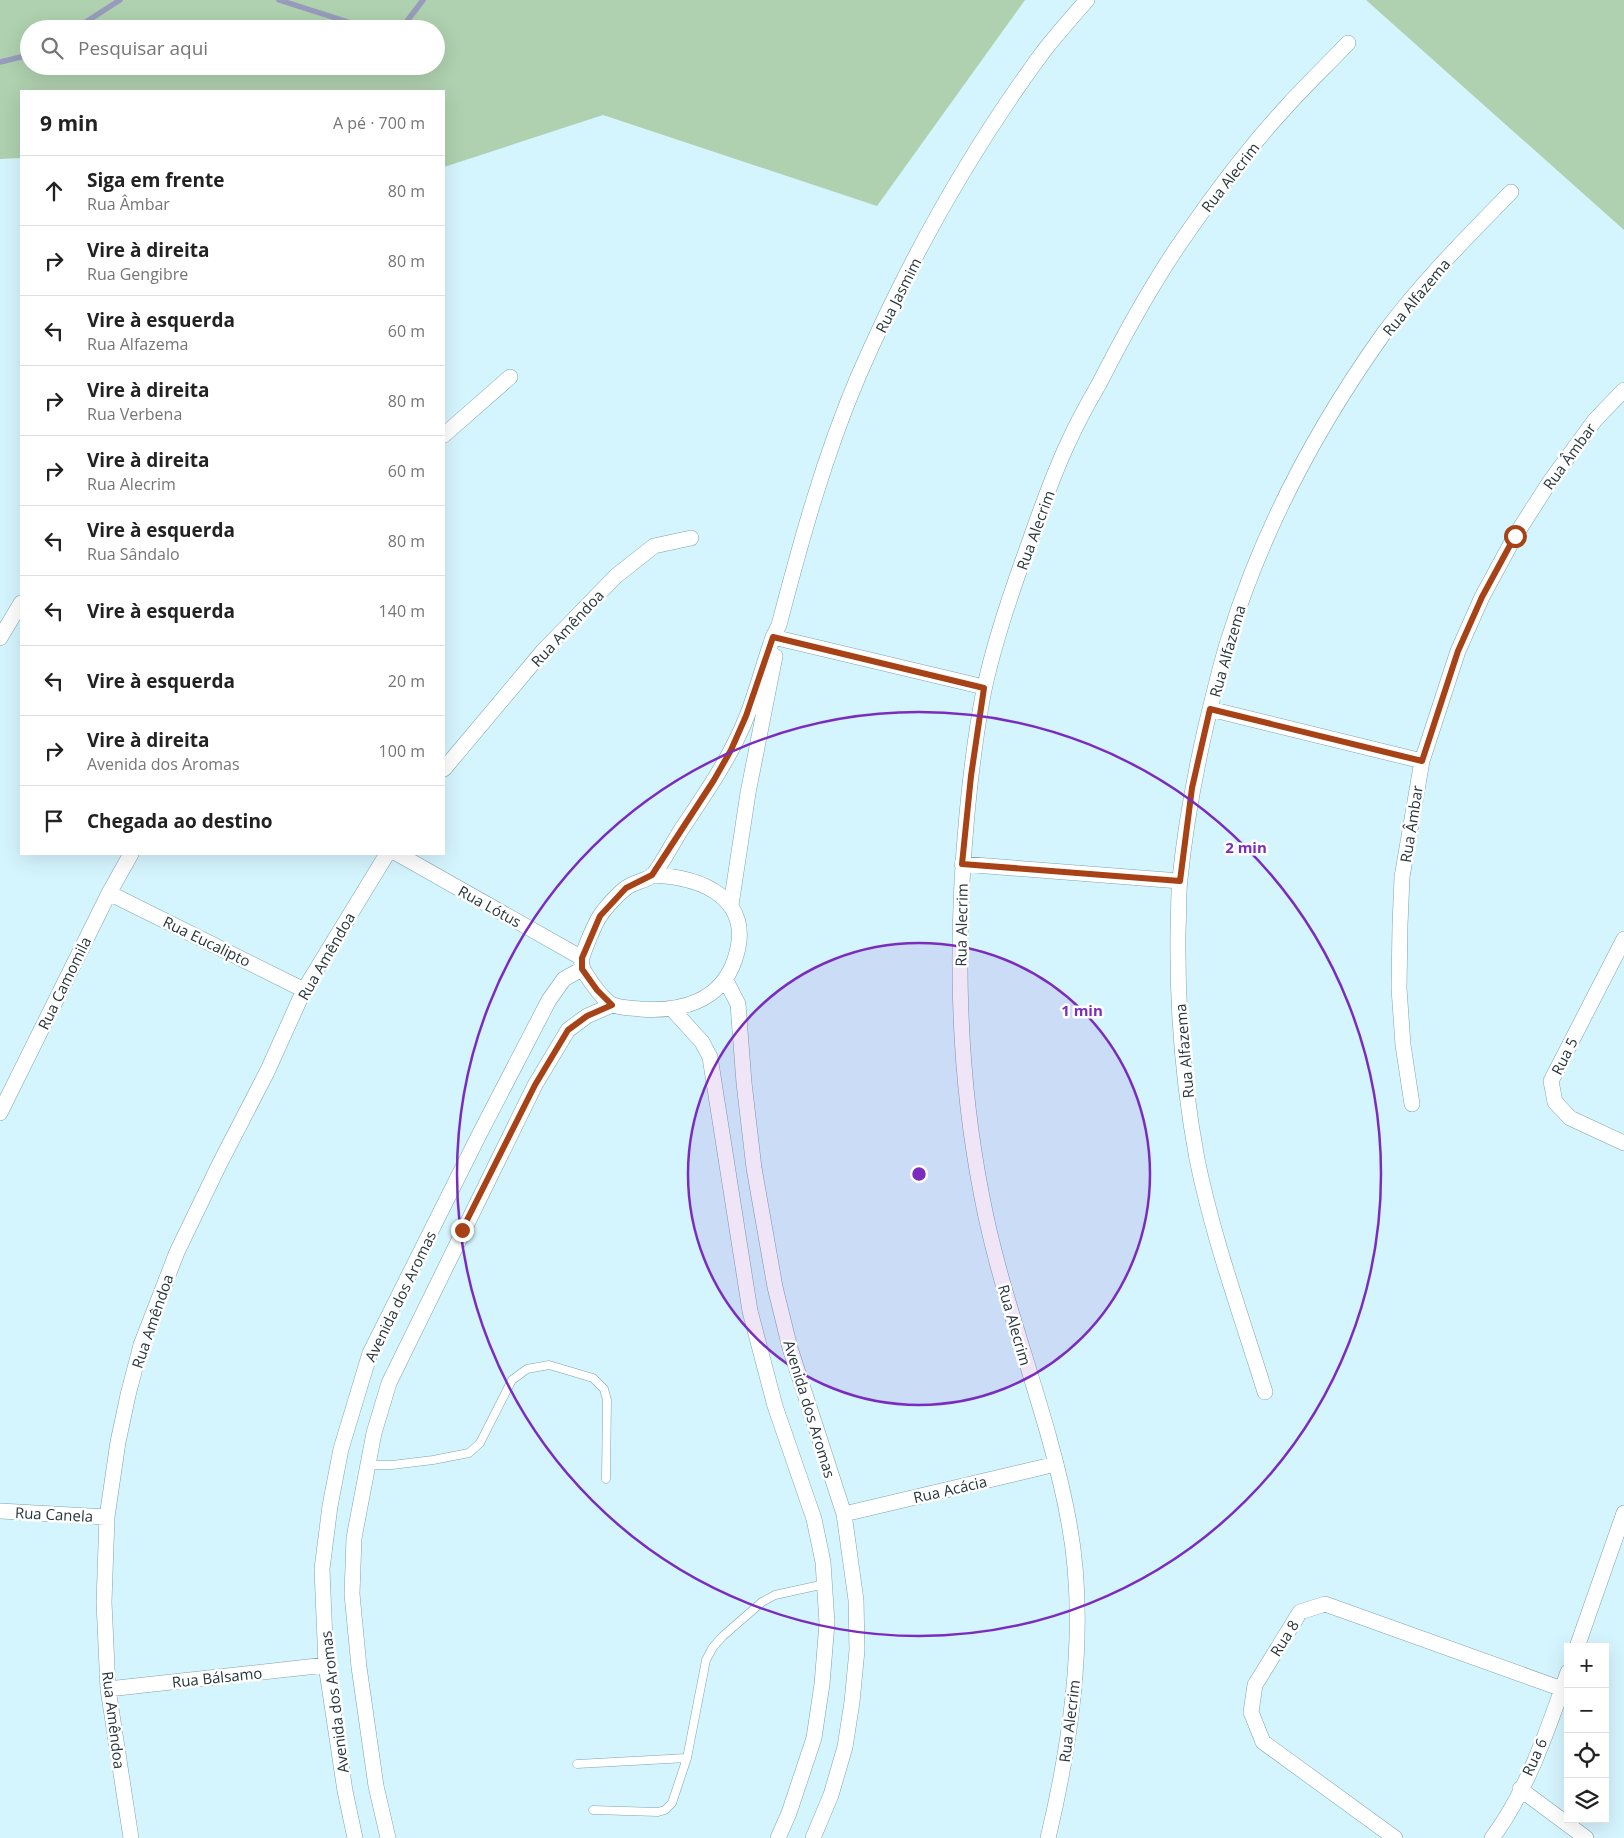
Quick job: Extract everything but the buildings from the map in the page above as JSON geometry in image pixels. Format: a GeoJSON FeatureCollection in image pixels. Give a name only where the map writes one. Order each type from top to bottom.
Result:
{"type":"FeatureCollection","features":[{"type":"Feature","properties":{"kind":"street","name":"Rua Jasmim"},"geometry":{"type":"LineString","coordinates":[[777,633],[803,534],[832,445],[858,378],[887,315],[942,210],[990,130],[1044,52],[1087,0]]}},
{"type":"Feature","properties":{"kind":"street","name":"Rua Alecrim"},"geometry":{"type":"LineString","coordinates":[[1048,1838],[1061,1785],[1069,1735],[1075,1664],[1077,1595],[1070,1525],[1056,1464],[996,1261],[982,1199],[970,1124],[962,1039],[960,966],[962,864],[971,776],[984,688],[1010,598],[1067,445],[1142,303],[1180,242],[1235,170],[1284,109],[1348,43]]}},
{"type":"Feature","properties":{"kind":"street","name":"Rua Alfazema"},"geometry":{"type":"LineString","coordinates":[[1265,1392],[1219,1246],[1198,1160],[1180,1030],[1178,952],[1180,881],[1192,788],[1227,643],[1267,534],[1299,468],[1337,405],[1385,332],[1437,268],[1511,192]]}},
{"type":"Feature","properties":{"kind":"street"},"geometry":{"type":"LineString","coordinates":[[445,434],[510,377]]}},
{"type":"Feature","properties":{"kind":"street","name":"Rua Âmbar"},"geometry":{"type":"LineString","coordinates":[[1412,1104],[1403,1045],[1399,988],[1400,925],[1402,877],[1422,761],[1458,651],[1482,597],[1510,544],[1595,420],[1624,390]]}},
{"type":"Feature","properties":{"kind":"street","name":"Rua Amêndoa"},"geometry":{"type":"LineString","coordinates":[[445,768],[543,651],[616,576],[654,546],[691,538]]}},
{"type":"Feature","properties":{"kind":"street"},"geometry":{"type":"LineString","coordinates":[[0,638],[20,605]]}},
{"type":"Feature","properties":{"kind":"street"},"geometry":{"type":"LineString","coordinates":[[777,633],[984,688]]}},
{"type":"Feature","properties":{"kind":"street"},"geometry":{"type":"LineString","coordinates":[[652,875],[714,780],[731,750],[746,716],[777,633]]}},
{"type":"Feature","properties":{"kind":"street"},"geometry":{"type":"LineString","coordinates":[[731,905],[748,793],[777,633]]}},
{"type":"Feature","properties":{"kind":"street"},"geometry":{"type":"LineString","coordinates":[[1210,709],[1422,761]]}},
{"type":"Feature","properties":{"kind":"street","name":"Rua Camomila"},"geometry":{"type":"LineString","coordinates":[[0,1113],[109,893],[130,855]]}},
{"type":"Feature","properties":{"kind":"street","name":"Rua Amêndoa"},"geometry":{"type":"LineString","coordinates":[[132,1838],[108,1689],[104,1602],[107,1517],[118,1442],[128,1395],[141,1346],[181,1244],[267,1072],[304,990],[386,855]]}},
{"type":"Feature","properties":{"kind":"street","name":"Rua Lótus"},"geometry":{"type":"LineString","coordinates":[[400,855],[582,963]]}},
{"type":"Feature","properties":{"kind":"street"},"geometry":{"type":"LineString","coordinates":[[962,864],[1180,881]]}},
{"type":"Feature","properties":{"kind":"street"},"geometry":{"type":"LineString","coordinates":[[652,875],[673,876],[694,881],[712,888],[731,905],[738,919],[740,940],[735,960],[725,979],[711,994],[693,1004],[673,1010],[648,1010],[612,1005],[597,990],[582,963],[600,916],[626,888],[652,875]]}},
{"type":"Feature","properties":{"kind":"street","name":"Rua Eucalipto"},"geometry":{"type":"LineString","coordinates":[[109,893],[304,990]]}},
{"type":"Feature","properties":{"kind":"street","name":"Rua 5"},"geometry":{"type":"LineString","coordinates":[[1624,938],[1551,1081],[1555,1102],[1570,1118],[1624,1143]]}},
{"type":"Feature","properties":{"kind":"street","name":"Avenida dos Aromas"},"geometry":{"type":"LineString","coordinates":[[355,1838],[345,1791],[326,1665],[322,1569],[330,1506],[341,1449],[370,1353],[549,1000],[564,979],[582,963]]}},
{"type":"Feature","properties":{"kind":"street","name":"Avenida dos Aromas"},"geometry":{"type":"LineString","coordinates":[[725,979],[738,1004],[744,1083],[754,1168],[775,1287],[790,1348],[844,1514],[856,1600],[857,1650],[845,1747],[831,1795],[813,1838]]}},
{"type":"Feature","properties":{"kind":"street","name":"Avenida dos Aromas"},"geometry":{"type":"LineString","coordinates":[[388,1838],[376,1786],[359,1667],[352,1594],[354,1538],[374,1433],[389,1382],[535,1085],[568,1030],[587,1016],[612,1005]]}},
{"type":"Feature","properties":{"kind":"street","name":"Avenida dos Aromas"},"geometry":{"type":"LineString","coordinates":[[673,1010],[702,1042],[710,1057],[750,1311],[775,1406],[814,1519],[823,1562],[827,1623],[814,1738],[789,1813],[778,1838]]}},
{"type":"Feature","properties":{"kind":"street","name":"Rua Acácia"},"geometry":{"type":"LineString","coordinates":[[844,1514],[1056,1464]]}},
{"type":"Feature","properties":{"kind":"street","name":"Rua Canela"},"geometry":{"type":"LineString","coordinates":[[0,1511],[107,1517]]}},
{"type":"Feature","properties":{"kind":"street"},"geometry":{"type":"LineString","coordinates":[[1578,1643],[1624,1513]]}},
{"type":"Feature","properties":{"kind":"street","name":"Rua 8"},"geometry":{"type":"LineString","coordinates":[[1396,1838],[1263,1742],[1252,1712],[1255,1685],[1300,1612],[1326,1604],[1562,1689]]}},
{"type":"Feature","properties":{"kind":"street","name":"Rua Bálsamo"},"geometry":{"type":"LineString","coordinates":[[108,1689],[326,1665]]}},
{"type":"Feature","properties":{"kind":"street","name":"Rua 6"},"geometry":{"type":"LineString","coordinates":[[1492,1838],[1502,1824],[1536,1758],[1564,1683]]}},
{"type":"Feature","properties":{"kind":"street"},"geometry":{"type":"LineString","coordinates":[[1520,1789],[1586,1838]]}},
{"type":"Feature","properties":{"kind":"lane"},"geometry":{"type":"LineString","coordinates":[[368,1465],[392,1465],[469,1453],[480,1443],[512,1380],[527,1369],[550,1365],[593,1378],[604,1389],[607,1400],[606,1479]]}},
{"type":"Feature","properties":{"kind":"lane"},"geometry":{"type":"LineString","coordinates":[[593,1810],[658,1812],[665,1810],[672,1803],[687,1758],[706,1660],[713,1647],[762,1602],[775,1595],[825,1584]]}},
{"type":"Feature","properties":{"kind":"lane"},"geometry":{"type":"LineString","coordinates":[[577,1764],[687,1758]]}},
{"type":"Feature","properties":{"kind":"green space"},"geometry":{"type":"Polygon","coordinates":[[[0,0],[1025,0],[877,206],[603,115],[445,167],[445,90],[20,90],[20,158],[0,159],[0,0]]]}},
{"type":"Feature","properties":{"kind":"green space"},"geometry":{"type":"Polygon","coordinates":[[[1366,0],[1624,0],[1624,230],[1366,0]]]}},
{"type":"Feature","properties":{"kind":"waterway"},"geometry":{"type":"LineString","coordinates":[[89,20],[120,0]]}},
{"type":"Feature","properties":{"kind":"waterway"},"geometry":{"type":"LineString","coordinates":[[279,0],[342,20]]}},
{"type":"Feature","properties":{"kind":"waterway"},"geometry":{"type":"LineString","coordinates":[[408,20],[423,0]]}},
{"type":"Feature","properties":{"kind":"waterway"},"geometry":{"type":"LineString","coordinates":[[0,62],[20,57]]}},
{"type":"Feature","properties":{"kind":"route"},"geometry":{"type":"LineString","coordinates":[[462,1230],[535,1085],[568,1030],[587,1016],[612,1005],[597,990],[582,969],[582,958],[600,916],[626,888],[652,875],[714,780],[731,750],[746,716],[773,637],[984,688],[971,776],[962,864],[1180,881],[1192,788],[1210,709],[1422,761],[1458,651],[1482,597],[1515,536]]}}]}
